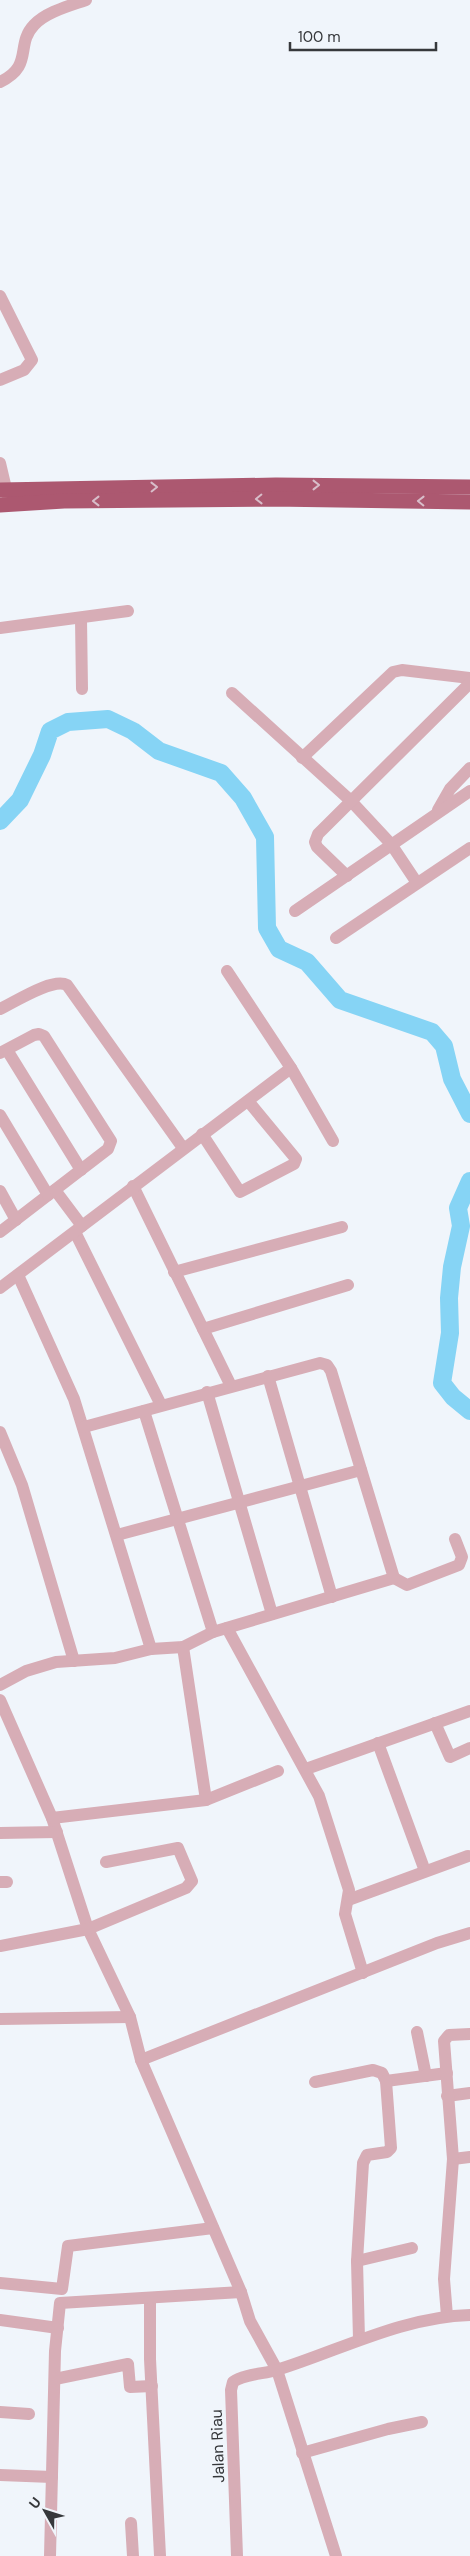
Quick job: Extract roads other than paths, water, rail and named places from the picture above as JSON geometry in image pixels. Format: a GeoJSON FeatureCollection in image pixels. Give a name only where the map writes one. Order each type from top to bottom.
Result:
{"type":"FeatureCollection","features":[{"type":"Feature","properties":{"kind":"highway"},"geometry":{"type":"LineString","coordinates":[[4,497],[273,499],[470,487]]}},
{"type":"Feature","properties":{"kind":"highway"},"geometry":{"type":"LineString","coordinates":[[377,493],[470,502]]}},
{"type":"Feature","properties":{"kind":"street"},"geometry":{"type":"LineString","coordinates":[[0,82],[10,77],[21,64],[27,35],[35,24],[86,0]]}},
{"type":"Feature","properties":{"kind":"street"},"geometry":{"type":"LineString","coordinates":[[0,296],[32,360],[24,370],[0,380]]}},
{"type":"Feature","properties":{"kind":"street"},"geometry":{"type":"LineString","coordinates":[[0,463],[4,497]]}},
{"type":"Feature","properties":{"kind":"street"},"geometry":{"type":"LineString","coordinates":[[0,628],[81,619],[128,611]]}},
{"type":"Feature","properties":{"kind":"street"},"geometry":{"type":"LineString","coordinates":[[81,619],[82,689]]}},
{"type":"Feature","properties":{"kind":"street"},"geometry":{"type":"LineString","coordinates":[[302,758],[393,672],[402,670],[470,678]]}},
{"type":"Feature","properties":{"kind":"street"},"geometry":{"type":"LineString","coordinates":[[347,876],[319,850],[315,842],[318,834],[470,683]]}},
{"type":"Feature","properties":{"kind":"street"},"geometry":{"type":"LineString","coordinates":[[232,693],[351,801],[391,844],[417,883]]}},
{"type":"Feature","properties":{"kind":"street"},"geometry":{"type":"LineString","coordinates":[[436,813],[450,788],[470,768]]}},
{"type":"Feature","properties":{"kind":"street"},"geometry":{"type":"LineString","coordinates":[[295,910],[436,813],[468,795]]}},
{"type":"Feature","properties":{"kind":"street"},"geometry":{"type":"LineString","coordinates":[[336,938],[470,848]]}},
{"type":"Feature","properties":{"kind":"street"},"geometry":{"type":"LineString","coordinates":[[226,971],[291,1068],[333,1142]]}},
{"type":"Feature","properties":{"kind":"street"},"geometry":{"type":"LineString","coordinates":[[0,1010],[48,985],[58,982],[67,985],[183,1148]]}},
{"type":"Feature","properties":{"kind":"street"},"geometry":{"type":"LineString","coordinates":[[0,1232],[52,1193],[108,1149],[111,1143],[44,1036],[37,1034],[3,1052],[81,1170]]}},
{"type":"Feature","properties":{"kind":"street"},"geometry":{"type":"LineString","coordinates":[[0,1288],[291,1068]]}},
{"type":"Feature","properties":{"kind":"street"},"geometry":{"type":"LineString","coordinates":[[202,1134],[240,1192],[294,1164],[296,1159],[248,1100]]}},
{"type":"Feature","properties":{"kind":"street"},"geometry":{"type":"LineString","coordinates":[[0,1116],[52,1193],[79,1229],[161,1405]]}},
{"type":"Feature","properties":{"kind":"street"},"geometry":{"type":"LineString","coordinates":[[133,1186],[231,1386]]}},
{"type":"Feature","properties":{"kind":"street"},"geometry":{"type":"LineString","coordinates":[[0,1191],[16,1220]]}},
{"type":"Feature","properties":{"kind":"street"},"geometry":{"type":"LineString","coordinates":[[174,1272],[342,1227]]}},
{"type":"Feature","properties":{"kind":"street"},"geometry":{"type":"LineString","coordinates":[[18,1275],[67,1381],[84,1427],[151,1649]]}},
{"type":"Feature","properties":{"kind":"street"},"geometry":{"type":"LineString","coordinates":[[203,1330],[348,1285]]}},
{"type":"Feature","properties":{"kind":"street"},"geometry":{"type":"LineString","coordinates":[[84,1427],[207,1392],[320,1363],[329,1367],[394,1578]]}},
{"type":"Feature","properties":{"kind":"street"},"geometry":{"type":"LineString","coordinates":[[268,1376],[332,1597]]}},
{"type":"Feature","properties":{"kind":"street"},"geometry":{"type":"LineString","coordinates":[[207,1392],[272,1614]]}},
{"type":"Feature","properties":{"kind":"street"},"geometry":{"type":"LineString","coordinates":[[144,1411],[213,1632]]}},
{"type":"Feature","properties":{"kind":"street"},"geometry":{"type":"LineString","coordinates":[[0,1432],[22,1485],[74,1661]]}},
{"type":"Feature","properties":{"kind":"street"},"geometry":{"type":"LineString","coordinates":[[117,1535],[177,1521],[361,1470]]}},
{"type":"Feature","properties":{"kind":"street"},"geometry":{"type":"LineString","coordinates":[[0,1686],[33,1668],[56,1662],[115,1658],[151,1649],[183,1646],[213,1632],[394,1578],[407,1584],[459,1565],[462,1561],[455,1539]]}},
{"type":"Feature","properties":{"kind":"street"},"geometry":{"type":"LineString","coordinates":[[227,1628],[306,1769],[326,1815],[350,1890],[345,1914],[364,1973]]}},
{"type":"Feature","properties":{"kind":"street"},"geometry":{"type":"LineString","coordinates":[[183,1646],[206,1800]]}},
{"type":"Feature","properties":{"kind":"street"},"geometry":{"type":"LineString","coordinates":[[0,1700],[52,1818],[88,1929],[130,2017],[141,2060],[241,2292],[250,2321],[277,2370],[336,2556]]}},
{"type":"Feature","properties":{"kind":"street"},"geometry":{"type":"LineString","coordinates":[[306,1769],[470,1710]]}},
{"type":"Feature","properties":{"kind":"street"},"geometry":{"type":"LineString","coordinates":[[435,1722],[450,1757],[470,1748]]}},
{"type":"Feature","properties":{"kind":"street"},"geometry":{"type":"LineString","coordinates":[[378,1743],[425,1871]]}},
{"type":"Feature","properties":{"kind":"street"},"geometry":{"type":"LineString","coordinates":[[52,1818],[157,1808],[206,1800],[278,1771]]}},
{"type":"Feature","properties":{"kind":"street"},"geometry":{"type":"LineString","coordinates":[[0,1833],[56,1832]]}},
{"type":"Feature","properties":{"kind":"street"},"geometry":{"type":"LineString","coordinates":[[0,1946],[88,1929],[186,1888],[192,1881],[181,1851],[176,1848],[106,1862]]}},
{"type":"Feature","properties":{"kind":"street"},"geometry":{"type":"LineString","coordinates":[[348,1900],[468,1856]]}},
{"type":"Feature","properties":{"kind":"street"},"geometry":{"type":"LineString","coordinates":[[141,2060],[437,1943],[470,1933]]}},
{"type":"Feature","properties":{"kind":"street"},"geometry":{"type":"LineString","coordinates":[[0,2019],[130,2017]]}},
{"type":"Feature","properties":{"kind":"street"},"geometry":{"type":"LineString","coordinates":[[417,2032],[426,2076]]}},
{"type":"Feature","properties":{"kind":"street"},"geometry":{"type":"LineString","coordinates":[[447,2316],[444,2279],[453,2159],[444,2039],[449,2035],[470,2034]]}},
{"type":"Feature","properties":{"kind":"street"},"geometry":{"type":"LineString","coordinates":[[315,2082],[373,2070],[382,2073],[386,2081],[391,2148],[384,2152],[369,2154],[364,2159],[357,2261],[359,2338]]}},
{"type":"Feature","properties":{"kind":"street"},"geometry":{"type":"LineString","coordinates":[[386,2081],[447,2073]]}},
{"type":"Feature","properties":{"kind":"street"},"geometry":{"type":"LineString","coordinates":[[447,2096],[470,2093]]}},
{"type":"Feature","properties":{"kind":"street"},"geometry":{"type":"LineString","coordinates":[[453,2159],[470,2157]]}},
{"type":"Feature","properties":{"kind":"street"},"geometry":{"type":"LineString","coordinates":[[50,2556],[55,2379],[60,2303],[68,2246],[213,2228]]}},
{"type":"Feature","properties":{"kind":"street"},"geometry":{"type":"LineString","coordinates":[[357,2261],[412,2248]]}},
{"type":"Feature","properties":{"kind":"street"},"geometry":{"type":"LineString","coordinates":[[0,2283],[62,2289]]}},
{"type":"Feature","properties":{"kind":"street"},"geometry":{"type":"LineString","coordinates":[[60,2303],[241,2292]]}},
{"type":"Feature","properties":{"kind":"street"},"geometry":{"type":"LineString","coordinates":[[150,2299],[160,2556]]}},
{"type":"Feature","properties":{"kind":"street","name":"Jalan Riau"},"geometry":{"type":"LineString","coordinates":[[237,2556],[231,2386],[236,2380],[277,2370],[359,2338],[447,2316],[470,2315]]}},
{"type":"Feature","properties":{"kind":"street"},"geometry":{"type":"LineString","coordinates":[[0,2320],[58,2328]]}},
{"type":"Feature","properties":{"kind":"street"},"geometry":{"type":"LineString","coordinates":[[55,2379],[128,2364],[130,2388],[152,2386]]}},
{"type":"Feature","properties":{"kind":"street"},"geometry":{"type":"LineString","coordinates":[[0,2412],[29,2414]]}},
{"type":"Feature","properties":{"kind":"street"},"geometry":{"type":"LineString","coordinates":[[302,2453],[388,2428],[422,2422]]}},
{"type":"Feature","properties":{"kind":"street"},"geometry":{"type":"LineString","coordinates":[[0,2475],[52,2477]]}},
{"type":"Feature","properties":{"kind":"street"},"geometry":{"type":"LineString","coordinates":[[130,2523],[133,2556]]}},
{"type":"Feature","properties":{"kind":"waterway"},"geometry":{"type":"LineString","coordinates":[[0,821],[20,800],[42,755],[50,731],[68,722],[108,719],[133,731],[159,751],[221,773],[243,798],[265,837],[267,928],[279,949],[307,962],[340,1000],[432,1032],[444,1046],[452,1079],[470,1114]]}},
{"type":"Feature","properties":{"kind":"waterway"},"geometry":{"type":"LineString","coordinates":[[470,1181],[458,1208],[461,1226],[452,1267],[449,1298],[450,1333],[442,1383],[453,1397],[470,1411]]}}]}
